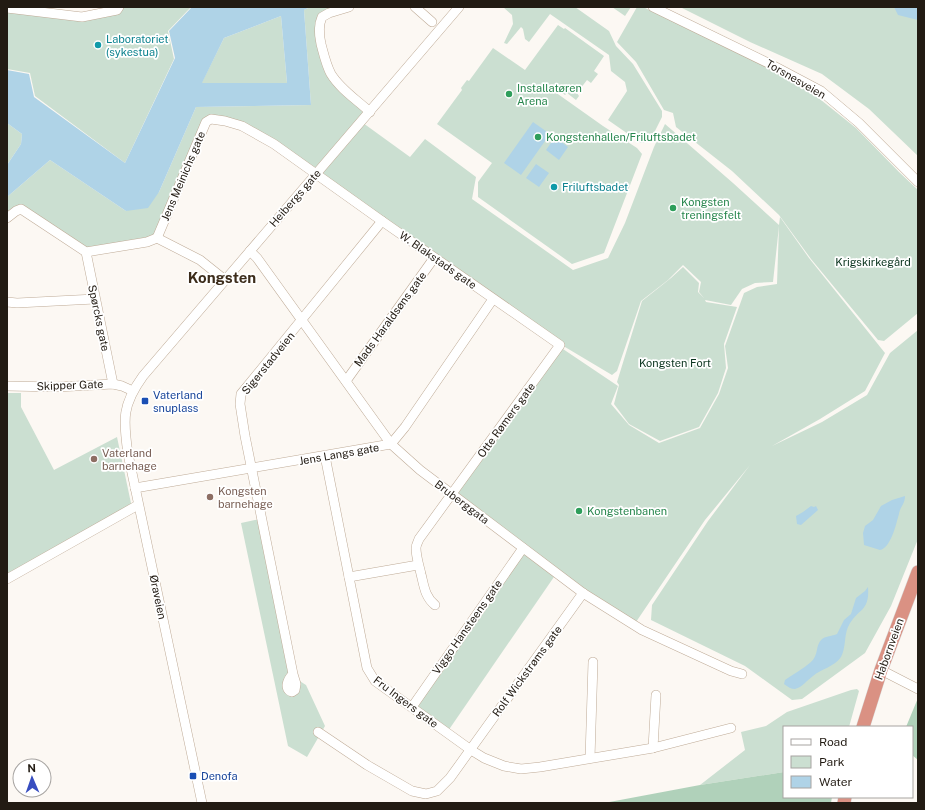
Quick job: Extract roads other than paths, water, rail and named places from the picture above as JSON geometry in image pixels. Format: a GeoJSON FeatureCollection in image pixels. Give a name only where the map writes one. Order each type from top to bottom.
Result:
{"type":"FeatureCollection","features":[{"type":"Feature","properties":{"kind":"highway","name":"Habornveien"},"geometry":{"type":"LineString","coordinates":[[863,726],[881,670],[918,572]]}},
{"type":"Feature","properties":{"kind":"street"},"geometry":{"type":"LineString","coordinates":[[82,17],[84,7]]}},
{"type":"Feature","properties":{"kind":"street"},"geometry":{"type":"LineString","coordinates":[[7,8],[82,17],[117,10],[119,7]]}},
{"type":"Feature","properties":{"kind":"street"},"geometry":{"type":"LineString","coordinates":[[349,7],[329,13],[322,17],[319,28],[321,42],[325,61],[331,75],[370,112]]}},
{"type":"Feature","properties":{"kind":"street"},"geometry":{"type":"LineString","coordinates":[[415,7],[432,22]]}},
{"type":"Feature","properties":{"kind":"street","name":"Heibergs gate"},"geometry":{"type":"LineString","coordinates":[[133,391],[143,376],[459,7]]}},
{"type":"Feature","properties":{"kind":"street","name":"Torsnesveien"},"geometry":{"type":"LineString","coordinates":[[653,7],[770,64],[820,91],[859,123],[918,182]]}},
{"type":"Feature","properties":{"kind":"street","name":"W. Blakstads gate"},"geometry":{"type":"LineString","coordinates":[[214,119],[250,130],[274,144],[434,258],[560,345]]}},
{"type":"Feature","properties":{"kind":"street","name":"Jens Meinichs gate"},"geometry":{"type":"LineString","coordinates":[[157,238],[206,122],[214,119]]}},
{"type":"Feature","properties":{"kind":"street"},"geometry":{"type":"LineString","coordinates":[[7,218],[16,210],[21,209],[86,252],[147,242],[157,238],[200,260],[225,280]]}},
{"type":"Feature","properties":{"kind":"street","name":"Sigerstadveien"},"geometry":{"type":"LineString","coordinates":[[293,674],[252,469],[240,404],[240,394],[382,221]]}},
{"type":"Feature","properties":{"kind":"street","name":"Bruberggata"},"geometry":{"type":"LineString","coordinates":[[250,251],[257,258],[391,444],[420,470],[583,593],[642,630],[731,671],[742,674]]}},
{"type":"Feature","properties":{"kind":"street","name":"Spørcks gate"},"geometry":{"type":"LineString","coordinates":[[86,252],[113,384]]}},
{"type":"Feature","properties":{"kind":"street","name":"Mads Haraldsøns gate"},"geometry":{"type":"LineString","coordinates":[[346,381],[434,258]]}},
{"type":"Feature","properties":{"kind":"street"},"geometry":{"type":"LineString","coordinates":[[7,302],[17,303],[95,299]]}},
{"type":"Feature","properties":{"kind":"street","name":"Jens Langs gate"},"geometry":{"type":"LineString","coordinates":[[135,488],[391,444],[409,421],[493,299]]}},
{"type":"Feature","properties":{"kind":"street","name":"Otte Rømers gate"},"geometry":{"type":"LineString","coordinates":[[436,605],[431,602],[424,590],[418,565],[416,547],[418,539],[560,345]]}},
{"type":"Feature","properties":{"kind":"street","name":"Skipper Gate"},"geometry":{"type":"LineString","coordinates":[[7,386],[57,387],[113,384],[133,391]]}},
{"type":"Feature","properties":{"kind":"street","name":"Øraveien"},"geometry":{"type":"LineString","coordinates":[[133,391],[127,405],[124,420],[128,454],[202,803]]}},
{"type":"Feature","properties":{"kind":"street","name":"Fru Ingers gate"},"geometry":{"type":"LineString","coordinates":[[325,456],[367,668],[375,681],[471,750],[484,758],[504,766],[521,768],[540,767],[652,748],[731,728]]}},
{"type":"Feature","properties":{"kind":"street"},"geometry":{"type":"LineString","coordinates":[[7,579],[138,505]]}},
{"type":"Feature","properties":{"kind":"street","name":"Viggo Hansteens gate"},"geometry":{"type":"LineString","coordinates":[[412,707],[523,548]]}},
{"type":"Feature","properties":{"kind":"street"},"geometry":{"type":"LineString","coordinates":[[349,577],[418,565]]}},
{"type":"Feature","properties":{"kind":"street","name":"Rolf Wickstrøms gate"},"geometry":{"type":"LineString","coordinates":[[318,732],[367,765],[412,791],[426,794],[437,791],[450,778],[471,750],[583,593]]}},
{"type":"Feature","properties":{"kind":"street"},"geometry":{"type":"LineString","coordinates":[[590,758],[593,662]]}},
{"type":"Feature","properties":{"kind":"street"},"geometry":{"type":"LineString","coordinates":[[881,670],[918,689]]}},
{"type":"Feature","properties":{"kind":"street"},"geometry":{"type":"LineString","coordinates":[[652,748],[656,695]]}},
{"type":"Feature","properties":{"kind":"water"},"geometry":{"type":"Polygon","coordinates":[[[192,7],[310,7],[304,10],[311,105],[196,107],[159,192],[148,208],[126,211],[50,160],[7,197],[7,165],[21,144],[22,134],[7,123],[7,70],[29,74],[34,97],[125,163],[175,58],[169,31],[192,7]],[[281,16],[224,38],[202,83],[287,83],[281,16]]]}},
{"type":"Feature","properties":{"kind":"water"},"geometry":{"type":"Polygon","coordinates":[[[894,7],[918,7],[918,20],[898,15],[894,7]]]}},
{"type":"Feature","properties":{"kind":"water"},"geometry":{"type":"Polygon","coordinates":[[[533,122],[550,134],[521,175],[504,163],[533,122]]]}},
{"type":"Feature","properties":{"kind":"water"},"geometry":{"type":"Polygon","coordinates":[[[555,137],[568,147],[559,160],[546,150],[555,137]]]}},
{"type":"Feature","properties":{"kind":"water"},"geometry":{"type":"Polygon","coordinates":[[[536,164],[549,173],[539,187],[526,178],[536,164]]]}},
{"type":"Feature","properties":{"kind":"water"},"geometry":{"type":"Polygon","coordinates":[[[905,496],[892,535],[887,545],[880,550],[864,545],[863,533],[865,526],[873,520],[881,506],[892,500],[905,496]]]}},
{"type":"Feature","properties":{"kind":"water"},"geometry":{"type":"Polygon","coordinates":[[[811,506],[816,506],[818,510],[801,525],[797,524],[796,516],[811,506]]]}},
{"type":"Feature","properties":{"kind":"water"},"geometry":{"type":"Polygon","coordinates":[[[868,587],[867,602],[848,627],[841,657],[831,666],[816,674],[798,688],[792,689],[784,684],[785,680],[811,662],[816,653],[818,644],[822,639],[837,634],[844,620],[851,614],[856,598],[868,587]]]}},
{"type":"Feature","properties":{"kind":"place","name":"Laboratoriet (sykestua)"},"geometry":{"type":"Point","coordinates":[98,45]}},
{"type":"Feature","properties":{"kind":"place","name":"Installatøren Arena"},"geometry":{"type":"Point","coordinates":[509,94]}},
{"type":"Feature","properties":{"kind":"place","name":"Kongstenhallen/Friluftsbadet"},"geometry":{"type":"Point","coordinates":[538,137]}},
{"type":"Feature","properties":{"kind":"place","name":"Friluftsbadet"},"geometry":{"type":"Point","coordinates":[554,187]}},
{"type":"Feature","properties":{"kind":"place","name":"Kongsten treningsfelt"},"geometry":{"type":"Point","coordinates":[673,208]}},
{"type":"Feature","properties":{"kind":"place","name":"Vaterland snuplass"},"geometry":{"type":"Point","coordinates":[145,401]}},
{"type":"Feature","properties":{"kind":"place","name":"Vaterland barnehage"},"geometry":{"type":"Point","coordinates":[94,459]}},
{"type":"Feature","properties":{"kind":"place","name":"Kongsten barnehage"},"geometry":{"type":"Point","coordinates":[210,497]}},
{"type":"Feature","properties":{"kind":"place","name":"Kongstenbanen"},"geometry":{"type":"Point","coordinates":[579,511]}},
{"type":"Feature","properties":{"kind":"place","name":"Denofa"},"geometry":{"type":"Point","coordinates":[193,776]}},
{"type":"Feature","properties":{"kind":"district","name":"Kongsten"},"geometry":{"type":"Point","coordinates":[222,277]}},
{"type":"Feature","properties":{"kind":"park label","name":"Krigskirkegård"},"geometry":{"type":"Point","coordinates":[873,262]}},
{"type":"Feature","properties":{"kind":"park label","name":"Kongsten Fort"},"geometry":{"type":"Point","coordinates":[675,363]}}]}
